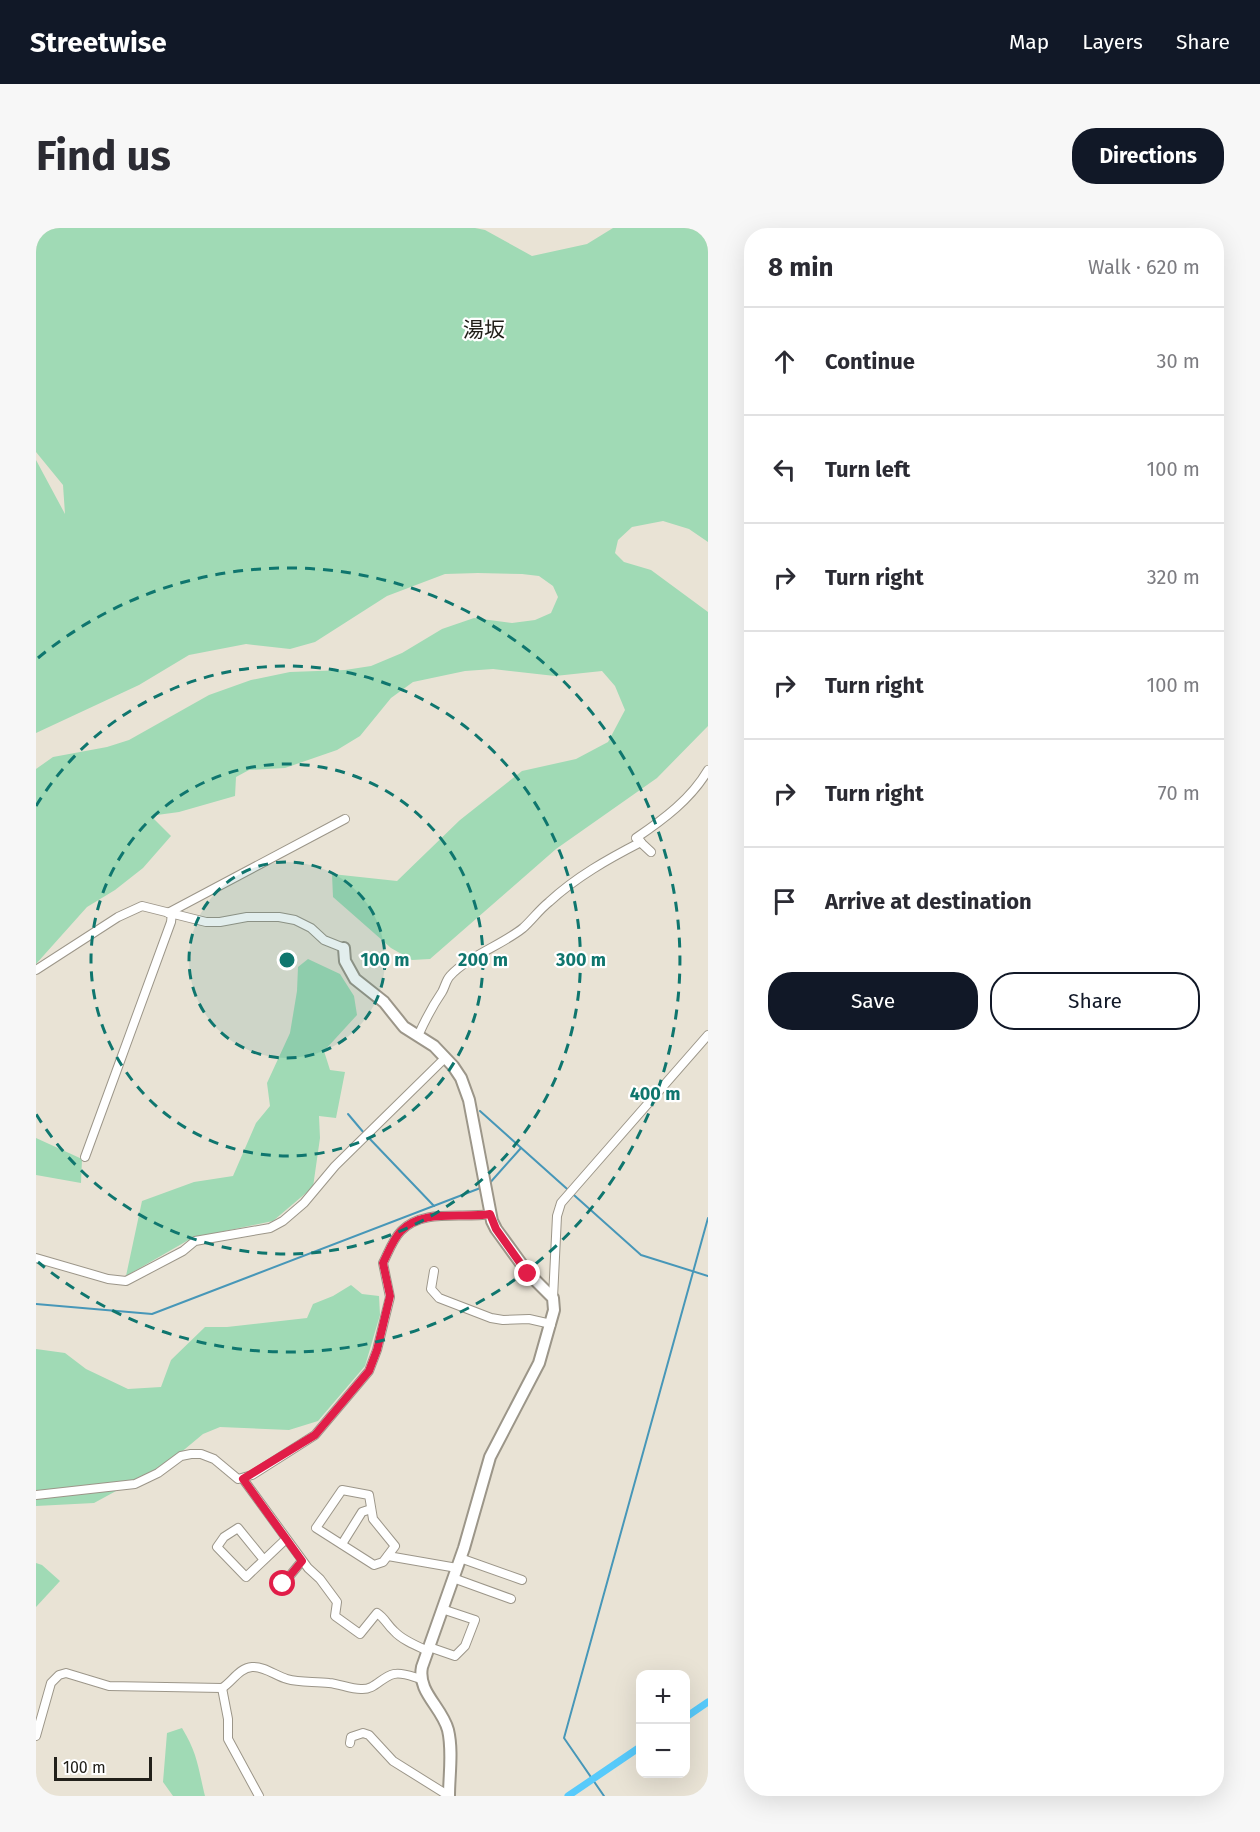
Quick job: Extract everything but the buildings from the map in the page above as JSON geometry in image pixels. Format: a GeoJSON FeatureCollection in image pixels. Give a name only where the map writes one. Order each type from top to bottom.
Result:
{"type":"FeatureCollection","features":[{"type":"Feature","properties":{"kind":"street"},"geometry":{"type":"LineString","coordinates":[[651,852],[636,838],[670,815],[693,791],[708,770]]}},
{"type":"Feature","properties":{"kind":"street"},"geometry":{"type":"LineString","coordinates":[[170,913],[345,819]]}},
{"type":"Feature","properties":{"kind":"street"},"geometry":{"type":"LineString","coordinates":[[418,1036],[430,1008],[443,990],[448,977],[523,927],[568,886],[609,858],[641,842]]}},
{"type":"Feature","properties":{"kind":"street"},"geometry":{"type":"LineString","coordinates":[[36,970],[118,916],[137,907],[147,907],[206,922],[247,917],[279,917],[295,920],[311,928],[324,940],[344,948],[345,961],[355,979],[384,1002],[404,1027],[435,1046],[453,1066],[466,1088],[490,1214],[496,1229],[528,1274],[553,1298]]}},
{"type":"Feature","properties":{"kind":"street"},"geometry":{"type":"LineString","coordinates":[[85,1157],[171,922],[170,913]]}},
{"type":"Feature","properties":{"kind":"street"},"geometry":{"type":"LineString","coordinates":[[449,1796],[446,1723],[424,1689],[421,1679],[422,1667],[457,1568],[490,1457],[539,1363],[554,1310],[557,1216],[561,1203],[708,1035]]}},
{"type":"Feature","properties":{"kind":"street"},"geometry":{"type":"LineString","coordinates":[[36,1258],[108,1280],[126,1281],[183,1251],[195,1241],[270,1228],[283,1221],[304,1203],[335,1166],[445,1058]]}},
{"type":"Feature","properties":{"kind":"street"},"geometry":{"type":"LineString","coordinates":[[243,1479],[315,1435],[369,1371],[377,1350],[390,1296],[383,1263],[399,1232],[418,1219],[429,1215],[474,1217],[490,1214]]}},
{"type":"Feature","properties":{"kind":"street"},"geometry":{"type":"LineString","coordinates":[[434,1271],[431,1289],[439,1298],[491,1318],[529,1319],[550,1324]]}},
{"type":"Feature","properties":{"kind":"street"},"geometry":{"type":"LineString","coordinates":[[36,1495],[135,1484],[158,1473],[181,1456],[201,1454],[214,1459],[234,1475],[243,1479],[302,1561],[337,1602],[335,1616],[360,1634],[377,1613],[387,1620],[394,1631],[412,1644],[455,1656],[465,1646],[475,1620],[442,1609]]}},
{"type":"Feature","properties":{"kind":"street"},"geometry":{"type":"LineString","coordinates":[[342,1491],[369,1496],[371,1509],[373,1519],[395,1546],[383,1562],[374,1564],[316,1528],[342,1491]]}},
{"type":"Feature","properties":{"kind":"street"},"geometry":{"type":"LineString","coordinates":[[342,1544],[362,1512],[371,1509]]}},
{"type":"Feature","properties":{"kind":"street"},"geometry":{"type":"LineString","coordinates":[[264,1560],[238,1528],[224,1537],[217,1547],[246,1577],[264,1560],[286,1539]]}},
{"type":"Feature","properties":{"kind":"street"},"geometry":{"type":"LineString","coordinates":[[388,1556],[522,1580]]}},
{"type":"Feature","properties":{"kind":"street"},"geometry":{"type":"LineString","coordinates":[[283,1584],[302,1561]]}},
{"type":"Feature","properties":{"kind":"street"},"geometry":{"type":"LineString","coordinates":[[457,1568],[511,1599]]}},
{"type":"Feature","properties":{"kind":"street"},"geometry":{"type":"LineString","coordinates":[[36,1736],[51,1683],[59,1675],[66,1673],[109,1686],[222,1688],[241,1670],[252,1667],[293,1680],[333,1683],[365,1690],[393,1674],[421,1679]]}},
{"type":"Feature","properties":{"kind":"street"},"geometry":{"type":"LineString","coordinates":[[222,1688],[228,1719],[228,1739],[259,1796]]}},
{"type":"Feature","properties":{"kind":"street"},"geometry":{"type":"LineString","coordinates":[[350,1743],[351,1737],[356,1734],[363,1733],[369,1736],[393,1761],[449,1796]]}},
{"type":"Feature","properties":{"kind":"green space"},"geometry":{"type":"Polygon","coordinates":[[[36,228],[475,228],[485,230],[532,256],[587,244],[613,228],[708,228],[708,542],[689,529],[663,521],[632,527],[618,540],[615,553],[624,562],[651,570],[708,612],[708,726],[657,778],[556,849],[430,959],[412,960],[391,948],[333,897],[332,874],[397,881],[460,820],[522,771],[576,759],[608,742],[625,710],[615,686],[602,671],[555,676],[493,669],[465,671],[413,682],[391,698],[360,736],[337,750],[285,768],[249,770],[236,777],[235,796],[179,812],[157,815],[154,819],[171,836],[143,868],[115,890],[87,907],[36,964],[36,769],[53,757],[107,747],[129,740],[209,695],[251,680],[290,672],[345,670],[371,666],[402,653],[442,629],[474,618],[512,623],[535,620],[551,613],[558,597],[553,586],[539,576],[445,574],[387,596],[315,642],[290,649],[246,644],[189,655],[139,685],[36,733],[36,460],[65,514],[63,485],[36,452],[36,228]]]}},
{"type":"Feature","properties":{"kind":"green space"},"geometry":{"type":"Polygon","coordinates":[[[308,959],[340,974],[354,996],[357,1015],[324,1051],[330,1070],[345,1072],[336,1118],[319,1116],[320,1138],[313,1187],[273,1221],[192,1238],[126,1276],[142,1201],[194,1182],[233,1176],[256,1123],[270,1106],[267,1083],[290,1033],[297,991],[298,967],[308,959]]]}},
{"type":"Feature","properties":{"kind":"green space"},"geometry":{"type":"Polygon","coordinates":[[[36,1138],[82,1159],[81,1183],[36,1175],[36,1138]]]}},
{"type":"Feature","properties":{"kind":"green space"},"geometry":{"type":"Polygon","coordinates":[[[351,1285],[362,1294],[379,1296],[380,1315],[365,1366],[318,1421],[289,1430],[220,1427],[203,1434],[179,1454],[151,1472],[94,1503],[36,1506],[36,1349],[65,1353],[86,1369],[128,1389],[161,1387],[171,1360],[205,1327],[227,1327],[307,1318],[313,1304],[351,1285]]]}},
{"type":"Feature","properties":{"kind":"green space"},"geometry":{"type":"Polygon","coordinates":[[[36,1563],[42,1565],[60,1581],[36,1607],[36,1563]]]}},
{"type":"Feature","properties":{"kind":"green space"},"geometry":{"type":"Polygon","coordinates":[[[182,1728],[194,1754],[205,1796],[173,1796],[163,1782],[167,1733],[182,1728]]]}},
{"type":"Feature","properties":{"kind":"waterway"},"geometry":{"type":"LineString","coordinates":[[480,1111],[641,1255],[708,1276]]}},
{"type":"Feature","properties":{"kind":"waterway"},"geometry":{"type":"LineString","coordinates":[[348,1114],[364,1133]]}},
{"type":"Feature","properties":{"kind":"waterway"},"geometry":{"type":"LineString","coordinates":[[368,1137],[434,1206]]}},
{"type":"Feature","properties":{"kind":"waterway"},"geometry":{"type":"LineString","coordinates":[[488,1185],[521,1148]]}},
{"type":"Feature","properties":{"kind":"waterway"},"geometry":{"type":"LineString","coordinates":[[36,1304],[152,1314],[483,1187]]}},
{"type":"Feature","properties":{"kind":"waterway"},"geometry":{"type":"LineString","coordinates":[[604,1796],[564,1738],[708,1218]]}},
{"type":"Feature","properties":{"kind":"waterway"},"geometry":{"type":"LineString","coordinates":[[690,1714],[708,1702]]}},
{"type":"Feature","properties":{"kind":"waterway"},"geometry":{"type":"LineString","coordinates":[[568,1796],[636,1750]]}},
{"type":"Feature","properties":{"kind":"district","name":"湯坂"},"geometry":{"type":"Point","coordinates":[484,330]}},
{"type":"Feature","properties":{"kind":"route"},"geometry":{"type":"LineString","coordinates":[[283,1584],[302,1561],[243,1479],[315,1435],[373,1365],[390,1296],[383,1263],[399,1232],[418,1219],[429,1215],[474,1217],[490,1214],[496,1229],[528,1274]]}}]}
